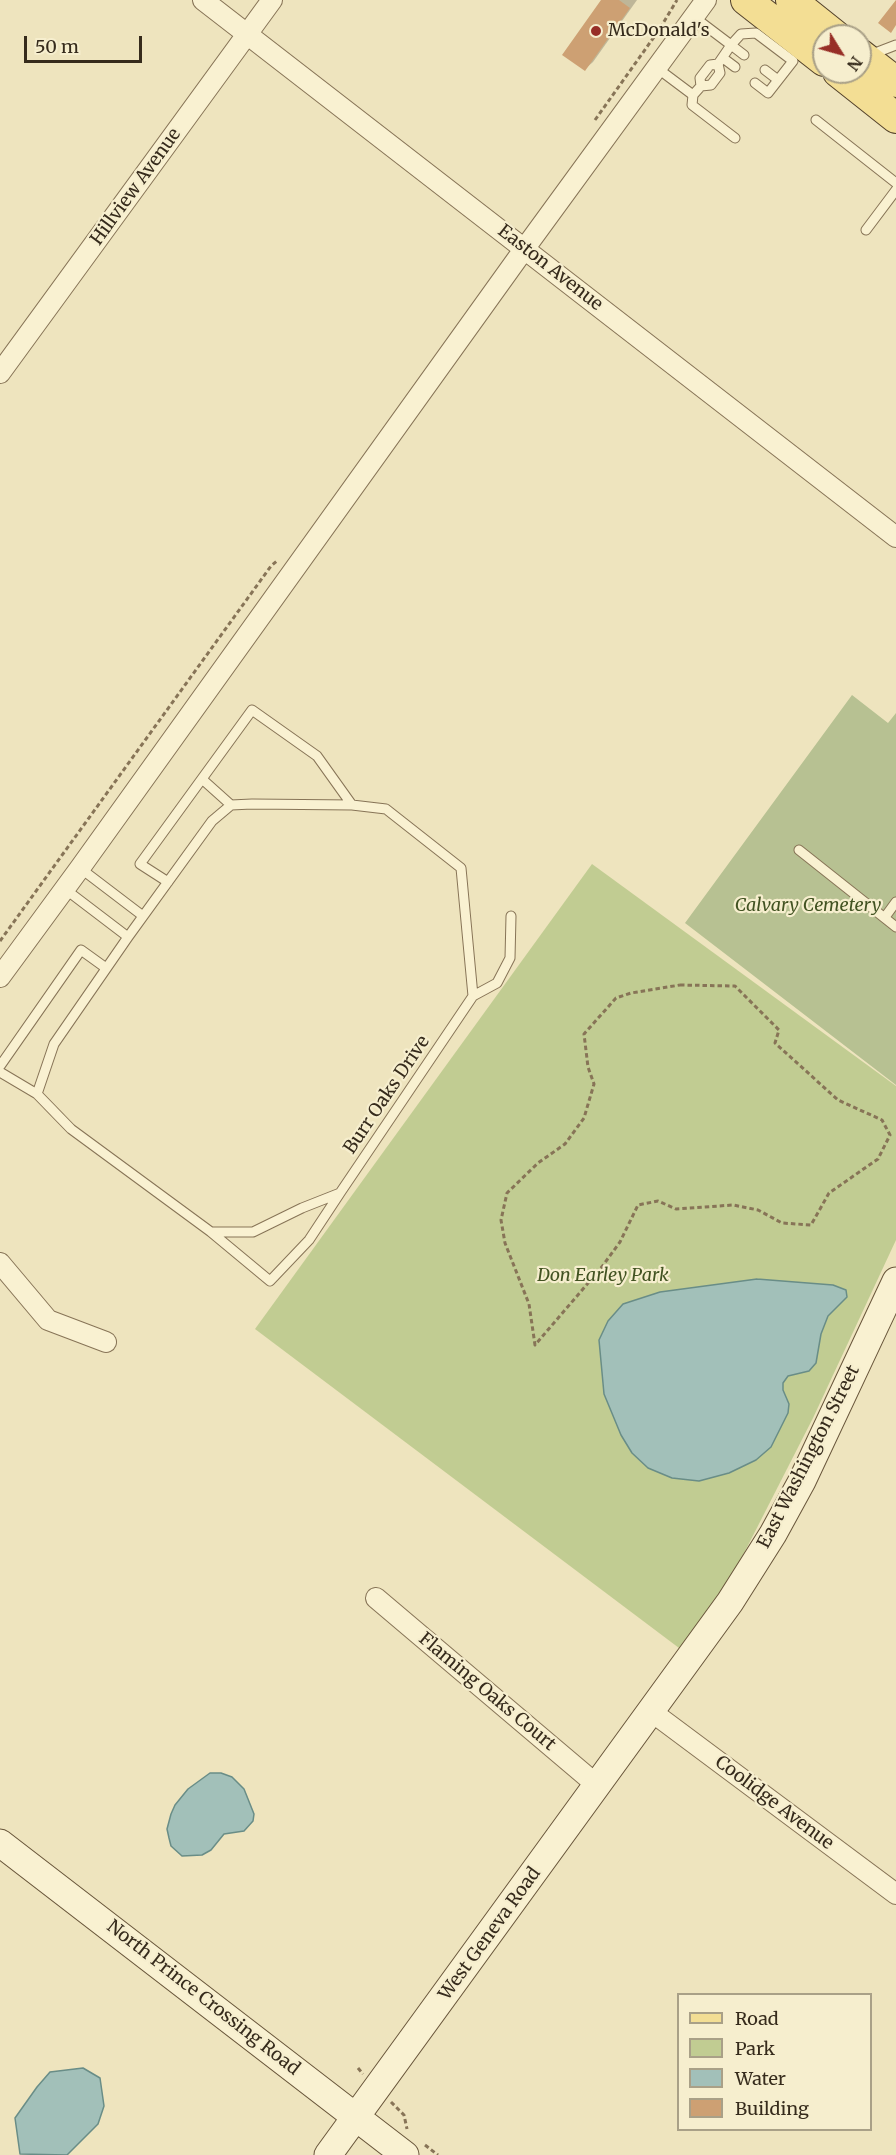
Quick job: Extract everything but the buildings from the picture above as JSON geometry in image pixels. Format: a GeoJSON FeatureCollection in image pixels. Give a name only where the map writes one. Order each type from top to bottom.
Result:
{"type":"FeatureCollection","features":[{"type":"Feature","properties":{"kind":"main road"},"geometry":{"type":"LineString","coordinates":[[806,8],[823,24]]}},
{"type":"Feature","properties":{"kind":"main road"},"geometry":{"type":"LineString","coordinates":[[756,16],[807,56]]}},
{"type":"Feature","properties":{"kind":"main road"},"geometry":{"type":"LineString","coordinates":[[872,64],[896,82]]}},
{"type":"Feature","properties":{"kind":"main road"},"geometry":{"type":"LineString","coordinates":[[853,84],[896,118]]}},
{"type":"Feature","properties":{"kind":"main road","name":"East Washington Street"},"geometry":{"type":"LineString","coordinates":[[652,1712],[730,1602],[773,1534],[797,1490],[896,1281]]}},
{"type":"Feature","properties":{"kind":"main road","name":"West Geneva Road"},"geometry":{"type":"LineString","coordinates":[[328,2155],[652,1712]]}},
{"type":"Feature","properties":{"kind":"main road","name":"North Prince Crossing Road"},"geometry":{"type":"LineString","coordinates":[[0,1843],[405,2155]]}},
{"type":"Feature","properties":{"kind":"street","name":"Easton Avenue"},"geometry":{"type":"LineString","coordinates":[[203,0],[896,537]]}},
{"type":"Feature","properties":{"kind":"street","name":"Hillview Avenue"},"geometry":{"type":"LineString","coordinates":[[0,373],[272,0]]}},
{"type":"Feature","properties":{"kind":"street"},"geometry":{"type":"LineString","coordinates":[[0,977],[706,0]]}},
{"type":"Feature","properties":{"kind":"street"},"geometry":{"type":"LineString","coordinates":[[0,1263],[48,1320],[106,1342]]}},
{"type":"Feature","properties":{"kind":"street","name":"Flaming Oaks Court"},"geometry":{"type":"LineString","coordinates":[[376,1598],[598,1786]]}},
{"type":"Feature","properties":{"kind":"street","name":"Coolidge Avenue"},"geometry":{"type":"LineString","coordinates":[[652,1712],[896,1894]]}},
{"type":"Feature","properties":{"kind":"lane"},"geometry":{"type":"LineString","coordinates":[[721,61],[731,45],[756,16]]}},
{"type":"Feature","properties":{"kind":"lane"},"geometry":{"type":"LineString","coordinates":[[694,17],[744,55]]}},
{"type":"Feature","properties":{"kind":"lane"},"geometry":{"type":"LineString","coordinates":[[872,53],[896,45]]}},
{"type":"Feature","properties":{"kind":"lane"},"geometry":{"type":"LineString","coordinates":[[755,83],[768,93],[778,80],[807,56]]}},
{"type":"Feature","properties":{"kind":"lane"},"geometry":{"type":"LineString","coordinates":[[735,67],[721,61],[710,64],[700,78],[700,86],[693,95],[692,105],[735,138]]}},
{"type":"Feature","properties":{"kind":"lane"},"geometry":{"type":"LineString","coordinates":[[657,68],[693,95]]}},
{"type":"Feature","properties":{"kind":"lane"},"geometry":{"type":"LineString","coordinates":[[765,70],[778,80]]}},
{"type":"Feature","properties":{"kind":"lane"},"geometry":{"type":"LineString","coordinates":[[816,120],[896,183]]}},
{"type":"Feature","properties":{"kind":"lane"},"geometry":{"type":"LineString","coordinates":[[866,230],[896,190]]}},
{"type":"Feature","properties":{"kind":"lane"},"geometry":{"type":"LineString","coordinates":[[168,882],[140,864],[252,710],[317,756],[352,805]]}},
{"type":"Feature","properties":{"kind":"lane"},"geometry":{"type":"LineString","coordinates":[[202,779],[231,805],[352,805],[386,809],[461,868],[473,996],[497,983],[510,958],[511,916]]}},
{"type":"Feature","properties":{"kind":"lane"},"geometry":{"type":"LineString","coordinates":[[37,1094],[54,1044],[168,882],[213,822],[231,805]]}},
{"type":"Feature","properties":{"kind":"lane"},"geometry":{"type":"LineString","coordinates":[[799,850],[896,927]]}},
{"type":"Feature","properties":{"kind":"lane"},"geometry":{"type":"LineString","coordinates":[[80,868],[143,916]]}},
{"type":"Feature","properties":{"kind":"lane"},"geometry":{"type":"LineString","coordinates":[[65,889],[128,937]]}},
{"type":"Feature","properties":{"kind":"lane"},"geometry":{"type":"LineString","coordinates":[[885,917],[896,902]]}},
{"type":"Feature","properties":{"kind":"lane"},"geometry":{"type":"LineString","coordinates":[[0,1066],[81,950],[106,968]]}},
{"type":"Feature","properties":{"kind":"lane","name":"Burr Oaks Drive"},"geometry":{"type":"LineString","coordinates":[[211,1232],[270,1281],[309,1240],[473,996]]}},
{"type":"Feature","properties":{"kind":"lane"},"geometry":{"type":"LineString","coordinates":[[0,1072],[37,1094],[71,1129],[211,1232],[253,1232],[302,1208],[340,1193]]}},
{"type":"Feature","properties":{"kind":"path"},"geometry":{"type":"LineString","coordinates":[[680,985],[735,986],[779,1030],[775,1043],[838,1100],[882,1120],[890,1135],[878,1159],[830,1193],[811,1225],[782,1223],[758,1210],[733,1204],[676,1209],[658,1201],[638,1205],[620,1242],[601,1268],[535,1345],[529,1304],[505,1243],[501,1220],[507,1193],[538,1163],[565,1144],[584,1118],[594,1084],[588,1067],[584,1034],[616,998],[631,993],[680,985]]}},
{"type":"Feature","properties":{"kind":"green space","name":"Calvary Cemetery"},"geometry":{"type":"Polygon","coordinates":[[[852,695],[888,723],[896,713],[896,1085],[685,923],[852,695]]]}},
{"type":"Feature","properties":{"kind":"green space","name":"Don Earley Park"},"geometry":{"type":"Polygon","coordinates":[[[592,864],[896,1086],[896,1240],[813,1418],[691,1657],[255,1329],[592,864]]]}},
{"type":"Feature","properties":{"kind":"water"},"geometry":{"type":"Polygon","coordinates":[[[757,1279],[833,1285],[846,1290],[847,1297],[828,1316],[821,1334],[816,1363],[809,1371],[788,1376],[783,1383],[783,1390],[789,1404],[788,1413],[771,1447],[756,1460],[729,1473],[699,1481],[672,1478],[648,1468],[632,1453],[621,1435],[604,1394],[599,1340],[608,1321],[623,1304],[660,1292],[757,1279]]]}},
{"type":"Feature","properties":{"kind":"water"},"geometry":{"type":"Polygon","coordinates":[[[210,1773],[221,1773],[232,1777],[244,1789],[254,1814],[253,1821],[244,1831],[224,1834],[211,1850],[202,1855],[182,1856],[171,1846],[167,1829],[171,1814],[188,1789],[210,1773]]]}},
{"type":"Feature","properties":{"kind":"water"},"geometry":{"type":"Polygon","coordinates":[[[83,2068],[100,2078],[104,2106],[98,2124],[67,2155],[20,2154],[15,2118],[37,2087],[50,2072],[83,2068]]]}},
{"type":"Feature","properties":{"kind":"place","name":"McDonald's"},"geometry":{"type":"Point","coordinates":[596,31]}}]}
